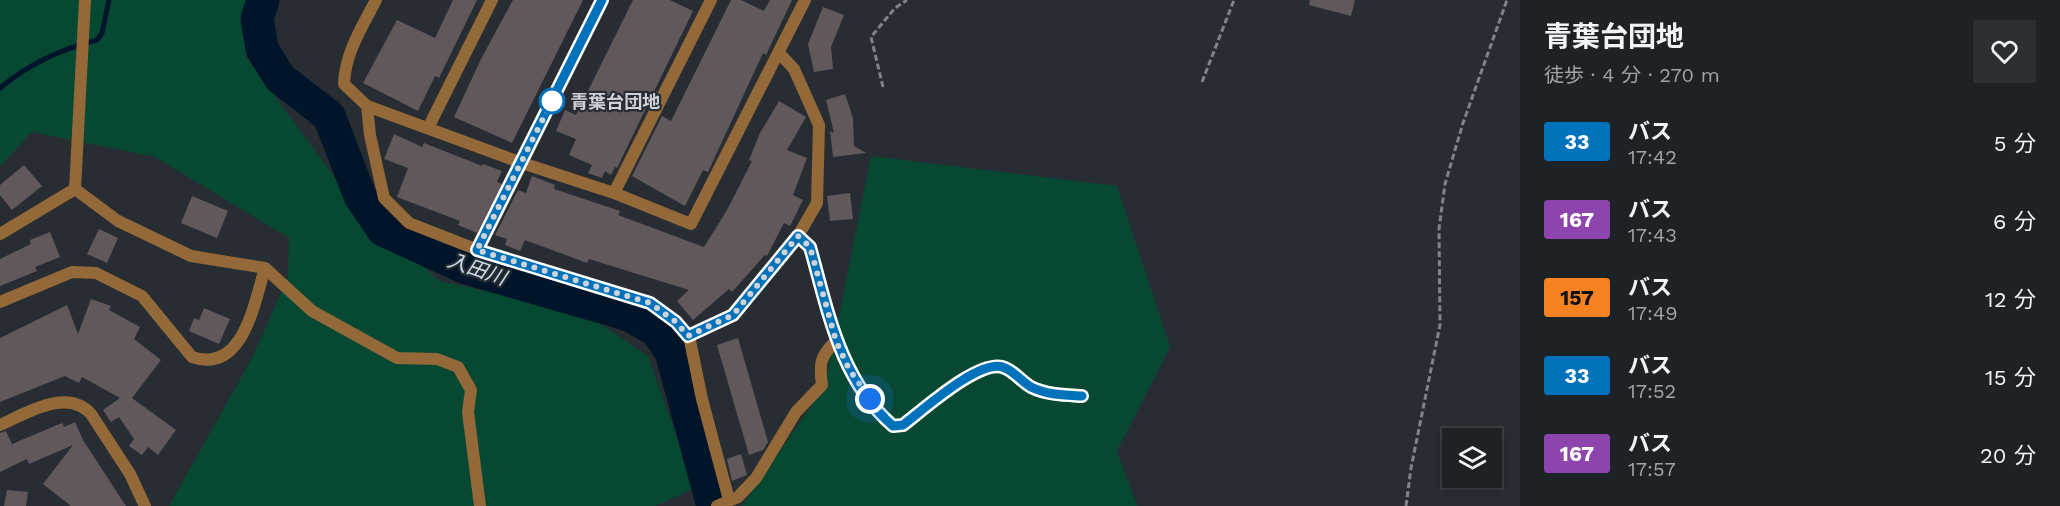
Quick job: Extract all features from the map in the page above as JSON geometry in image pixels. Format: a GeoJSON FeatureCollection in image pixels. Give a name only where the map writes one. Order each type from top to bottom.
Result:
{"type":"FeatureCollection","features":[{"type":"Feature","properties":{"kind":"street"},"geometry":{"type":"LineString","coordinates":[[75,189],[76,118],[82,61],[81,24],[85,0]]}},
{"type":"Feature","properties":{"kind":"street"},"geometry":{"type":"LineString","coordinates":[[376,0],[352,46],[345,69],[344,84],[367,106],[522,163],[614,193],[690,224],[780,54],[805,0]]}},
{"type":"Feature","properties":{"kind":"street"},"geometry":{"type":"LineString","coordinates":[[428,129],[492,0]]}},
{"type":"Feature","properties":{"kind":"street"},"geometry":{"type":"LineString","coordinates":[[477,250],[602,0]]}},
{"type":"Feature","properties":{"kind":"street"},"geometry":{"type":"LineString","coordinates":[[614,193],[711,0]]}},
{"type":"Feature","properties":{"kind":"street"},"geometry":{"type":"LineString","coordinates":[[688,336],[733,315],[798,236],[817,204],[819,125],[794,69],[780,54]]}},
{"type":"Feature","properties":{"kind":"street"},"geometry":{"type":"LineString","coordinates":[[367,106],[370,135],[384,198],[410,223],[477,250],[650,303],[676,322],[688,336],[724,503],[738,497],[756,478],[796,412],[822,385],[819,364],[823,353],[836,341]]}},
{"type":"Feature","properties":{"kind":"street"},"geometry":{"type":"LineString","coordinates":[[0,234],[75,189]]}},
{"type":"Feature","properties":{"kind":"street"},"geometry":{"type":"LineString","coordinates":[[75,189],[118,221],[191,256],[265,268],[312,310],[397,358],[437,359],[458,367],[471,390],[468,412],[480,506]]}},
{"type":"Feature","properties":{"kind":"street"},"geometry":{"type":"LineString","coordinates":[[798,236],[810,247],[836,341],[861,387],[880,415],[893,426],[903,425],[974,372],[988,367],[1003,366],[1032,387],[1053,394],[1082,396]]}},
{"type":"Feature","properties":{"kind":"street"},"geometry":{"type":"LineString","coordinates":[[0,302],[72,272],[96,273],[142,296],[192,357],[202,361],[216,360],[229,354],[238,344],[265,268]]}},
{"type":"Feature","properties":{"kind":"street"},"geometry":{"type":"LineString","coordinates":[[0,425],[55,403],[82,407],[91,414],[130,474],[145,506]]}},
{"type":"Feature","properties":{"kind":"path"},"geometry":{"type":"LineString","coordinates":[[883,87],[871,37],[895,8],[907,0]]}},
{"type":"Feature","properties":{"kind":"path"},"geometry":{"type":"LineString","coordinates":[[1202,82],[1234,0]]}},
{"type":"Feature","properties":{"kind":"path"},"geometry":{"type":"LineString","coordinates":[[1406,506],[1411,468],[1440,325],[1439,229],[1445,184],[1463,123],[1507,0]]}},
{"type":"Feature","properties":{"kind":"green space"},"geometry":{"type":"Polygon","coordinates":[[[0,0],[252,0],[246,57],[349,197],[439,281],[583,312],[648,356],[695,488],[655,506],[169,506],[252,358],[288,277],[289,238],[155,157],[32,132],[0,166],[0,0]]]}},
{"type":"Feature","properties":{"kind":"green space"},"geometry":{"type":"Polygon","coordinates":[[[871,156],[1117,186],[1170,347],[1117,451],[1137,506],[742,506],[825,386],[871,156]]]}},
{"type":"Feature","properties":{"kind":"building"},"geometry":{"type":"Polygon","coordinates":[[[453,0],[477,0],[439,78],[435,76],[418,111],[363,83],[397,20],[435,38],[453,0]]]}},
{"type":"Feature","properties":{"kind":"building"},"geometry":{"type":"Polygon","coordinates":[[[513,0],[583,0],[512,143],[454,117],[481,59],[513,0]]]}},
{"type":"Feature","properties":{"kind":"building"},"geometry":{"type":"Polygon","coordinates":[[[633,0],[670,0],[693,11],[617,168],[615,167],[611,175],[605,171],[602,178],[588,173],[592,165],[569,155],[576,139],[556,131],[565,110],[576,115],[633,0]]]}},
{"type":"Feature","properties":{"kind":"building"},"geometry":{"type":"Polygon","coordinates":[[[731,0],[741,0],[764,11],[770,0],[792,0],[766,55],[763,53],[708,172],[703,170],[685,206],[632,176],[662,116],[671,121],[731,0]]]}},
{"type":"Feature","properties":{"kind":"building"},"geometry":{"type":"Polygon","coordinates":[[[1310,0],[1355,0],[1351,16],[1309,5],[1310,0]]]}},
{"type":"Feature","properties":{"kind":"building"},"geometry":{"type":"Polygon","coordinates":[[[823,7],[844,15],[831,47],[833,69],[814,72],[808,44],[823,7]]]}},
{"type":"Feature","properties":{"kind":"building"},"geometry":{"type":"Polygon","coordinates":[[[845,94],[853,118],[854,146],[866,153],[833,157],[830,131],[834,133],[826,100],[845,94]]]}},
{"type":"Feature","properties":{"kind":"building"},"geometry":{"type":"Polygon","coordinates":[[[779,101],[806,117],[787,150],[807,158],[793,195],[803,200],[790,226],[784,223],[767,256],[765,255],[732,292],[729,289],[693,320],[677,301],[689,290],[589,259],[587,263],[525,240],[520,251],[505,245],[507,239],[495,235],[518,190],[526,193],[532,176],[555,185],[554,189],[620,211],[618,215],[704,247],[727,210],[752,161],[749,160],[760,133],[779,101]]]}},
{"type":"Feature","properties":{"kind":"building"},"geometry":{"type":"Polygon","coordinates":[[[394,134],[422,147],[424,143],[482,166],[483,164],[502,171],[497,182],[502,184],[477,233],[458,225],[460,221],[397,197],[408,168],[384,159],[394,134]]]}},
{"type":"Feature","properties":{"kind":"building"},"geometry":{"type":"Polygon","coordinates":[[[24,165],[42,186],[12,210],[0,195],[0,185],[24,165]]]}},
{"type":"Feature","properties":{"kind":"building"},"geometry":{"type":"Polygon","coordinates":[[[850,193],[853,219],[830,221],[827,196],[850,193]]]}},
{"type":"Feature","properties":{"kind":"building"},"geometry":{"type":"Polygon","coordinates":[[[192,196],[228,211],[217,238],[181,223],[192,196]]]}},
{"type":"Feature","properties":{"kind":"building"},"geometry":{"type":"Polygon","coordinates":[[[99,229],[118,238],[107,263],[87,254],[99,229]]]}},
{"type":"Feature","properties":{"kind":"building"},"geometry":{"type":"Polygon","coordinates":[[[50,232],[60,257],[35,267],[37,271],[0,286],[0,259],[31,244],[30,240],[50,232]]]}},
{"type":"Feature","properties":{"kind":"building"},"geometry":{"type":"Polygon","coordinates":[[[91,299],[111,306],[109,310],[140,327],[134,339],[161,360],[132,398],[176,430],[158,455],[148,447],[142,455],[129,446],[134,439],[119,417],[111,422],[103,410],[120,398],[82,377],[79,383],[65,376],[0,402],[0,338],[67,305],[78,334],[91,299]]]}},
{"type":"Feature","properties":{"kind":"building"},"geometry":{"type":"Polygon","coordinates":[[[204,308],[230,319],[219,344],[189,331],[194,318],[199,320],[204,308]]]}},
{"type":"Feature","properties":{"kind":"building"},"geometry":{"type":"Polygon","coordinates":[[[738,338],[768,442],[763,450],[749,455],[717,345],[738,338]]]}},
{"type":"Feature","properties":{"kind":"building"},"geometry":{"type":"Polygon","coordinates":[[[75,422],[83,440],[126,506],[71,506],[43,484],[73,445],[29,464],[27,459],[0,472],[0,433],[6,431],[12,444],[62,423],[64,427],[75,422]]]}},
{"type":"Feature","properties":{"kind":"building"},"geometry":{"type":"Polygon","coordinates":[[[741,454],[747,475],[732,481],[727,459],[741,454]]]}},
{"type":"Feature","properties":{"kind":"building"},"geometry":{"type":"Polygon","coordinates":[[[7,490],[28,492],[26,506],[4,506],[7,490]]]}},
{"type":"Feature","properties":{"kind":"waterway"},"geometry":{"type":"LineString","coordinates":[[0,88],[46,58],[97,40],[102,33],[109,0]]}},
{"type":"Feature","properties":{"kind":"waterway","name":"入田川"},"geometry":{"type":"LineString","coordinates":[[263,0],[257,19],[262,49],[280,78],[329,116],[360,196],[383,230],[466,268],[629,315],[656,330],[671,352],[713,506]]}},
{"type":"Feature","properties":{"kind":"bus line","name":"33"},"geometry":{"type":"LineString","coordinates":[[602,0],[477,250],[650,303],[676,322],[688,336],[733,315],[798,236],[810,247],[836,341],[849,369],[880,415],[893,426],[903,425],[974,372],[988,367],[1003,366],[1032,387],[1053,394],[1082,396]]}},
{"type":"Feature","properties":{"kind":"place","name":"青葉台団地"},"geometry":{"type":"Point","coordinates":[552,101]}},
{"type":"Feature","properties":{"kind":"route"},"geometry":{"type":"LineString","coordinates":[[552,101],[477,250],[650,303],[676,322],[688,336],[733,315],[798,236],[810,247],[836,341],[849,369],[870,399]]}}]}
